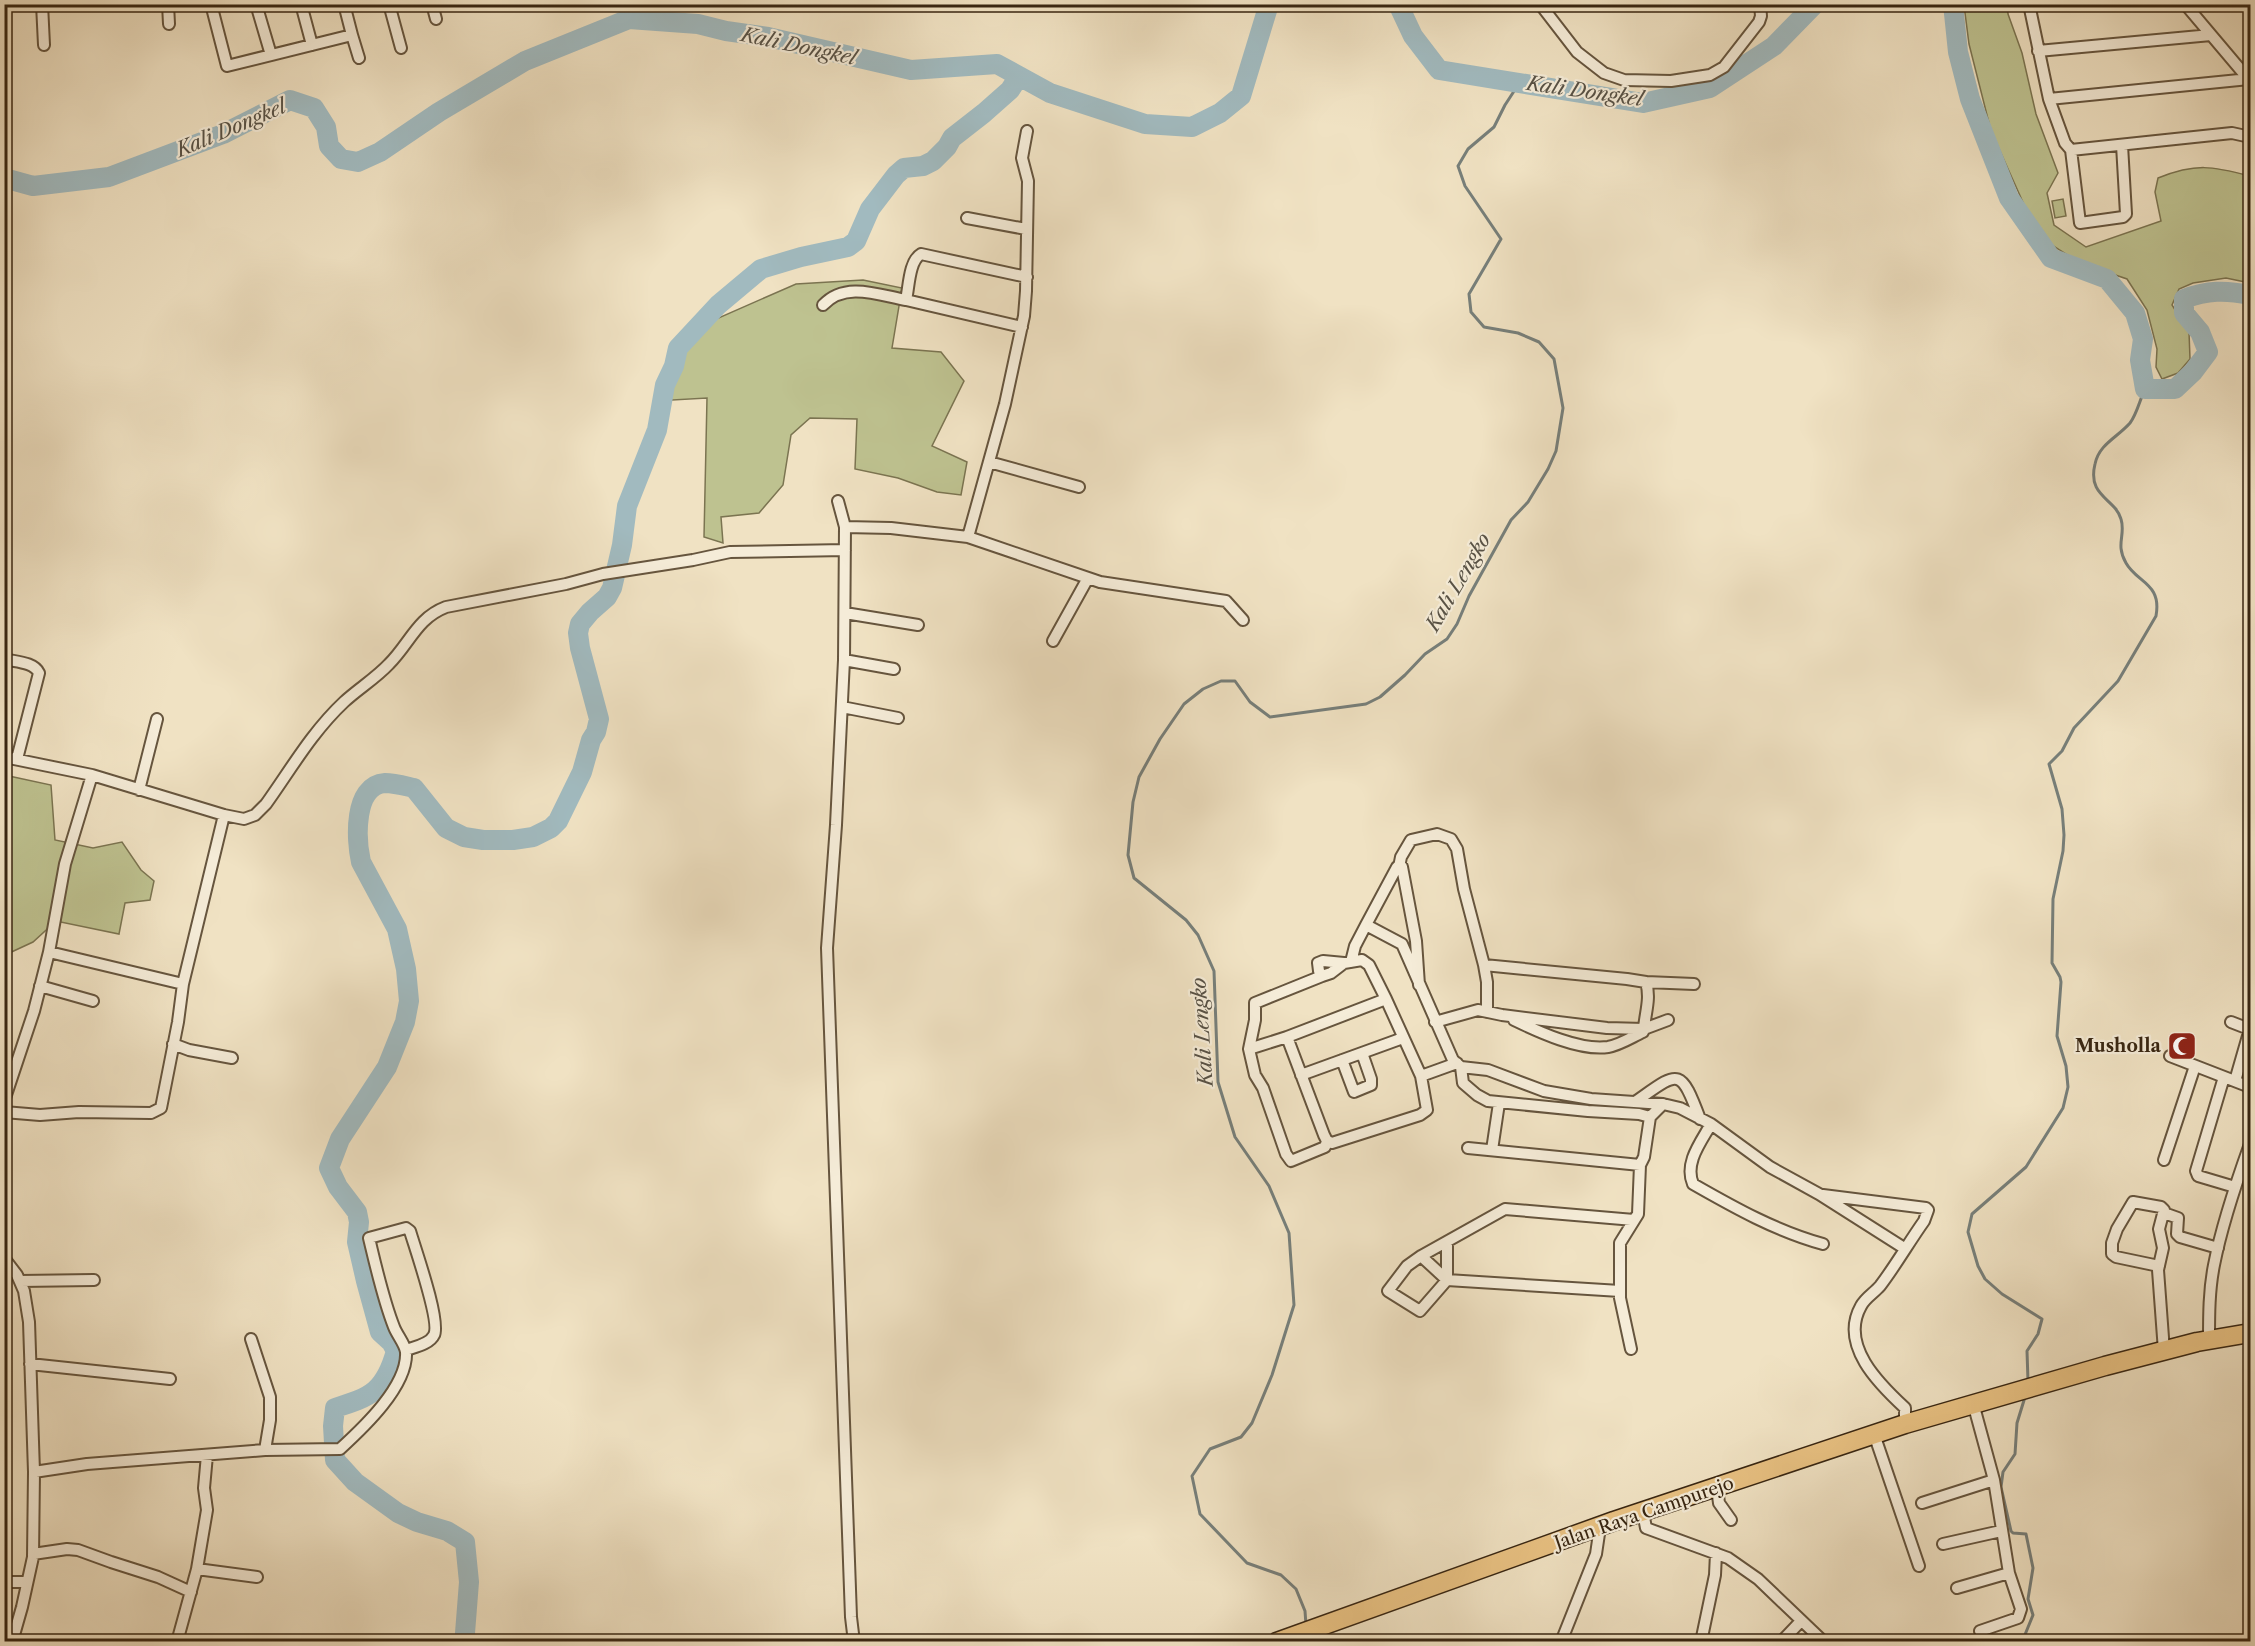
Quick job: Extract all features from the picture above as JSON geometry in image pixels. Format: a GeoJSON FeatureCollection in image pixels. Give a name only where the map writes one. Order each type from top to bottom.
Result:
{"type":"FeatureCollection","features":[{"type":"Feature","properties":{"kind":"main road","name":"Jalan Raya Campurejo"},"geometry":{"type":"LineString","coordinates":[[1285,1639],[1642,1512],[1905,1424],[2164,1351],[2250,1333]]}},
{"type":"Feature","properties":{"kind":"street"},"geometry":{"type":"LineString","coordinates":[[42,4],[44,45]]}},
{"type":"Feature","properties":{"kind":"street"},"geometry":{"type":"LineString","coordinates":[[168,4],[169,24]]}},
{"type":"Feature","properties":{"kind":"street"},"geometry":{"type":"LineString","coordinates":[[211,4],[226,66],[352,35]]}},
{"type":"Feature","properties":{"kind":"street"},"geometry":{"type":"LineString","coordinates":[[256,4],[271,56]]}},
{"type":"Feature","properties":{"kind":"street"},"geometry":{"type":"LineString","coordinates":[[301,4],[312,45]]}},
{"type":"Feature","properties":{"kind":"street"},"geometry":{"type":"LineString","coordinates":[[344,4],[359,58]]}},
{"type":"Feature","properties":{"kind":"street"},"geometry":{"type":"LineString","coordinates":[[389,4],[401,48]]}},
{"type":"Feature","properties":{"kind":"street"},"geometry":{"type":"LineString","coordinates":[[432,4],[436,19]]}},
{"type":"Feature","properties":{"kind":"street"},"geometry":{"type":"LineString","coordinates":[[1540,4],[1577,52],[1604,74],[1624,81],[1671,81],[1710,75],[1724,68],[1759,22],[1760,4]]}},
{"type":"Feature","properties":{"kind":"street"},"geometry":{"type":"LineString","coordinates":[[2029,4],[2049,99],[2065,143],[2071,150],[2078,221],[2082,223],[2123,217],[2126,214],[2122,145]]}},
{"type":"Feature","properties":{"kind":"street"},"geometry":{"type":"LineString","coordinates":[[2185,4],[2250,80]]}},
{"type":"Feature","properties":{"kind":"street"},"geometry":{"type":"LineString","coordinates":[[2038,51],[2211,35]]}},
{"type":"Feature","properties":{"kind":"street"},"geometry":{"type":"LineString","coordinates":[[2049,99],[2250,80]]}},
{"type":"Feature","properties":{"kind":"street"},"geometry":{"type":"LineString","coordinates":[[968,537],[1005,404],[1022,327],[1026,277],[1028,181],[1022,158],[1027,130]]}},
{"type":"Feature","properties":{"kind":"street"},"geometry":{"type":"LineString","coordinates":[[2071,150],[2232,133],[2250,137]]}},
{"type":"Feature","properties":{"kind":"street"},"geometry":{"type":"LineString","coordinates":[[967,218],[1026,229]]}},
{"type":"Feature","properties":{"kind":"street"},"geometry":{"type":"LineString","coordinates":[[906,300],[913,264],[916,257],[921,254],[1026,277]]}},
{"type":"Feature","properties":{"kind":"street"},"geometry":{"type":"LineString","coordinates":[[823,305],[841,293],[856,291],[906,300],[1022,327]]}},
{"type":"Feature","properties":{"kind":"street"},"geometry":{"type":"LineString","coordinates":[[989,462],[1079,487]]}},
{"type":"Feature","properties":{"kind":"street"},"geometry":{"type":"LineString","coordinates":[[838,501],[845,527],[844,660],[827,948],[850,1617],[854,1641]]}},
{"type":"Feature","properties":{"kind":"street"},"geometry":{"type":"LineString","coordinates":[[845,527],[891,528],[968,537],[1107,583],[1225,601],[1243,620]]}},
{"type":"Feature","properties":{"kind":"street"},"geometry":{"type":"LineString","coordinates":[[4,757],[92,775],[244,819],[255,815],[266,804],[321,727],[344,702],[387,667],[432,612],[446,607],[566,584],[630,568],[693,560],[730,552],[845,550]]}},
{"type":"Feature","properties":{"kind":"street"},"geometry":{"type":"LineString","coordinates":[[1053,641],[1088,578]]}},
{"type":"Feature","properties":{"kind":"street"},"geometry":{"type":"LineString","coordinates":[[845,614],[918,624]]}},
{"type":"Feature","properties":{"kind":"street"},"geometry":{"type":"LineString","coordinates":[[4,659],[33,665],[39,672],[17,759]]}},
{"type":"Feature","properties":{"kind":"street"},"geometry":{"type":"LineString","coordinates":[[844,660],[894,669]]}},
{"type":"Feature","properties":{"kind":"street"},"geometry":{"type":"LineString","coordinates":[[842,707],[898,718]]}},
{"type":"Feature","properties":{"kind":"street"},"geometry":{"type":"LineString","coordinates":[[139,790],[157,719]]}},
{"type":"Feature","properties":{"kind":"street"},"geometry":{"type":"LineString","coordinates":[[4,1101],[40,986],[65,864],[92,775]]}},
{"type":"Feature","properties":{"kind":"street"},"geometry":{"type":"LineString","coordinates":[[4,1112],[40,1115],[79,1112],[156,1112],[164,1103],[183,984],[224,815]]}},
{"type":"Feature","properties":{"kind":"street"},"geometry":{"type":"LineString","coordinates":[[1347,962],[1394,871],[1399,867],[1401,857],[1411,840],[1437,834],[1451,839],[1457,849],[1464,889],[1484,965],[1487,982],[1487,1012]]}},
{"type":"Feature","properties":{"kind":"street"},"geometry":{"type":"LineString","coordinates":[[1399,867],[1402,867],[1413,926],[1419,985]]}},
{"type":"Feature","properties":{"kind":"street"},"geometry":{"type":"LineString","coordinates":[[1367,923],[1374,930],[1402,944],[1435,1022],[1453,1059],[1459,1065],[1463,1083],[1477,1095],[1499,1103],[1639,1114],[1650,1117]]}},
{"type":"Feature","properties":{"kind":"street"},"geometry":{"type":"LineString","coordinates":[[1402,944],[1413,926]]}},
{"type":"Feature","properties":{"kind":"street"},"geometry":{"type":"LineString","coordinates":[[48,952],[183,984]]}},
{"type":"Feature","properties":{"kind":"street"},"geometry":{"type":"LineString","coordinates":[[1287,1036],[1328,1141],[1325,1147],[1291,1161],[1286,1154],[1263,1088],[1255,1075],[1250,1048],[1256,1020],[1255,1003],[1331,973],[1347,962],[1362,960],[1369,965],[1420,1076],[1427,1110],[1332,1143],[1328,1141]]}},
{"type":"Feature","properties":{"kind":"street"},"geometry":{"type":"LineString","coordinates":[[1484,965],[1646,982],[1694,984]]}},
{"type":"Feature","properties":{"kind":"street"},"geometry":{"type":"LineString","coordinates":[[1506,1016],[1528,1027],[1582,1046],[1611,1047],[1643,1032],[1649,1002],[1646,982]]}},
{"type":"Feature","properties":{"kind":"street"},"geometry":{"type":"LineString","coordinates":[[40,986],[93,1001]]}},
{"type":"Feature","properties":{"kind":"street"},"geometry":{"type":"LineString","coordinates":[[1250,1048],[1386,999]]}},
{"type":"Feature","properties":{"kind":"street"},"geometry":{"type":"LineString","coordinates":[[1435,1022],[1478,1010],[1506,1016],[1607,1028],[1644,1029],[1668,1020]]}},
{"type":"Feature","properties":{"kind":"street"},"geometry":{"type":"LineString","coordinates":[[2231,1022],[2250,1029],[2229,1079],[2196,1171],[2198,1176],[2235,1187]]}},
{"type":"Feature","properties":{"kind":"street"},"geometry":{"type":"LineString","coordinates":[[1301,1075],[1403,1038]]}},
{"type":"Feature","properties":{"kind":"street"},"geometry":{"type":"LineString","coordinates":[[173,1044],[189,1050],[232,1058]]}},
{"type":"Feature","properties":{"kind":"street"},"geometry":{"type":"LineString","coordinates":[[1342,1060],[1354,1092],[1371,1085],[1362,1053]]}},
{"type":"Feature","properties":{"kind":"street"},"geometry":{"type":"LineString","coordinates":[[2170,1056],[2250,1087]]}},
{"type":"Feature","properties":{"kind":"street"},"geometry":{"type":"LineString","coordinates":[[1420,1076],[1459,1065],[1488,1070],[1544,1091],[1591,1099],[1663,1104],[1680,1108],[1711,1125],[1770,1167],[1819,1194],[1904,1248]]}},
{"type":"Feature","properties":{"kind":"street"},"geometry":{"type":"LineString","coordinates":[[2164,1160],[2196,1066]]}},
{"type":"Feature","properties":{"kind":"street"},"geometry":{"type":"LineString","coordinates":[[1635,1102],[1667,1080],[1678,1079],[1689,1089],[1700,1119]]}},
{"type":"Feature","properties":{"kind":"street"},"geometry":{"type":"LineString","coordinates":[[1588,1111],[1591,1099]]}},
{"type":"Feature","properties":{"kind":"street"},"geometry":{"type":"LineString","coordinates":[[1492,1150],[1499,1103]]}},
{"type":"Feature","properties":{"kind":"street"},"geometry":{"type":"LineString","coordinates":[[1631,1349],[1620,1292],[1620,1243],[1638,1214],[1640,1165],[1644,1157],[1650,1117],[1663,1104]]}},
{"type":"Feature","properties":{"kind":"street"},"geometry":{"type":"LineString","coordinates":[[1711,1125],[1691,1161],[1691,1179],[1694,1184],[1749,1216],[1823,1244]]}},
{"type":"Feature","properties":{"kind":"street"},"geometry":{"type":"LineString","coordinates":[[2210,1340],[2209,1301],[2214,1265],[2235,1187],[2250,1144]]}},
{"type":"Feature","properties":{"kind":"street"},"geometry":{"type":"LineString","coordinates":[[1467,1148],[1640,1165]]}},
{"type":"Feature","properties":{"kind":"street"},"geometry":{"type":"LineString","coordinates":[[1819,1194],[1926,1208],[1928,1214],[1924,1221],[1880,1286],[1861,1306],[1855,1326],[1856,1344],[1865,1364],[1882,1387],[1905,1408],[1905,1424]]}},
{"type":"Feature","properties":{"kind":"street"},"geometry":{"type":"LineString","coordinates":[[2159,1266],[2113,1255],[2111,1247],[2117,1228],[2132,1202],[2138,1201],[2161,1207],[2164,1213],[2178,1218],[2177,1234],[2180,1238],[2218,1248]]}},
{"type":"Feature","properties":{"kind":"street"},"geometry":{"type":"LineString","coordinates":[[1447,1242],[1447,1280],[1420,1311],[1388,1291],[1407,1266],[1421,1256],[1506,1209],[1634,1220]]}},
{"type":"Feature","properties":{"kind":"street"},"geometry":{"type":"LineString","coordinates":[[2164,1213],[2159,1229],[2163,1244],[2159,1266],[2164,1351]]}},
{"type":"Feature","properties":{"kind":"street"},"geometry":{"type":"LineString","coordinates":[[34,1472],[87,1464],[265,1450],[340,1449],[373,1415],[402,1375],[406,1350],[394,1328],[369,1238],[406,1228],[410,1232],[425,1280],[436,1327],[429,1341],[406,1350]]}},
{"type":"Feature","properties":{"kind":"street"},"geometry":{"type":"LineString","coordinates":[[1421,1256],[1447,1280],[1620,1292]]}},
{"type":"Feature","properties":{"kind":"street"},"geometry":{"type":"LineString","coordinates":[[4,1258],[24,1291],[28,1322],[34,1472],[33,1554],[10,1639]]}},
{"type":"Feature","properties":{"kind":"street"},"geometry":{"type":"LineString","coordinates":[[20,1281],[94,1280]]}},
{"type":"Feature","properties":{"kind":"street"},"geometry":{"type":"LineString","coordinates":[[250,1339],[270,1397],[270,1420],[265,1450]]}},
{"type":"Feature","properties":{"kind":"street"},"geometry":{"type":"LineString","coordinates":[[30,1364],[170,1380]]}},
{"type":"Feature","properties":{"kind":"street"},"geometry":{"type":"LineString","coordinates":[[1973,1403],[1994,1480],[2009,1573],[2021,1609],[2020,1616],[1980,1631]]}},
{"type":"Feature","properties":{"kind":"street"},"geometry":{"type":"LineString","coordinates":[[1874,1434],[1919,1566]]}},
{"type":"Feature","properties":{"kind":"street"},"geometry":{"type":"LineString","coordinates":[[177,1641],[197,1569],[207,1510],[204,1488],[207,1455]]}},
{"type":"Feature","properties":{"kind":"street"},"geometry":{"type":"LineString","coordinates":[[1922,1503],[1994,1480]]}},
{"type":"Feature","properties":{"kind":"street"},"geometry":{"type":"LineString","coordinates":[[1717,1488],[1719,1503],[1731,1520]]}},
{"type":"Feature","properties":{"kind":"street"},"geometry":{"type":"LineString","coordinates":[[1642,1512],[1646,1528],[1728,1558],[1758,1579],[1824,1641]]}},
{"type":"Feature","properties":{"kind":"street"},"geometry":{"type":"LineString","coordinates":[[1561,1641],[1596,1554],[1600,1527]]}},
{"type":"Feature","properties":{"kind":"street"},"geometry":{"type":"LineString","coordinates":[[1943,1544],[2001,1531]]}},
{"type":"Feature","properties":{"kind":"street"},"geometry":{"type":"LineString","coordinates":[[33,1554],[67,1549],[78,1550],[148,1573],[191,1592]]}},
{"type":"Feature","properties":{"kind":"street"},"geometry":{"type":"LineString","coordinates":[[1701,1641],[1715,1575],[1716,1553]]}},
{"type":"Feature","properties":{"kind":"street"},"geometry":{"type":"LineString","coordinates":[[197,1569],[257,1577]]}},
{"type":"Feature","properties":{"kind":"street"},"geometry":{"type":"LineString","coordinates":[[1957,1588],[2009,1573]]}},
{"type":"Feature","properties":{"kind":"street"},"geometry":{"type":"LineString","coordinates":[[4,1582],[27,1582]]}},
{"type":"Feature","properties":{"kind":"street"},"geometry":{"type":"LineString","coordinates":[[1781,1641],[1801,1621]]}},
{"type":"Feature","properties":{"kind":"green space"},"geometry":{"type":"Polygon","coordinates":[[[1964,5],[2007,5],[2022,53],[2036,114],[2058,173],[2047,193],[2054,225],[2086,247],[2161,221],[2155,192],[2158,178],[2194,168],[2214,168],[2250,176],[2250,283],[2226,278],[2193,283],[2179,289],[2172,305],[2189,332],[2190,359],[2178,373],[2162,379],[2156,367],[2157,349],[2147,310],[2127,279],[2080,263],[2047,242],[2026,209],[1991,131],[1969,44],[1964,5]]]}},
{"type":"Feature","properties":{"kind":"green space"},"geometry":{"type":"Polygon","coordinates":[[[2063,199],[2066,216],[2055,218],[2052,201],[2063,199]]]}},
{"type":"Feature","properties":{"kind":"green space"},"geometry":{"type":"Polygon","coordinates":[[[863,280],[902,288],[892,348],[941,352],[964,381],[932,446],[967,462],[961,495],[937,492],[898,478],[855,469],[857,419],[810,418],[791,435],[783,485],[759,513],[721,517],[723,543],[704,537],[707,398],[655,401],[682,334],[796,284],[863,280]]]}},
{"type":"Feature","properties":{"kind":"green space"},"geometry":{"type":"Polygon","coordinates":[[[9,776],[51,785],[55,840],[93,848],[122,842],[141,870],[154,881],[150,900],[125,903],[119,934],[56,921],[33,942],[5,955],[4,778],[9,776]]]}},
{"type":"Feature","properties":{"kind":"waterway","name":"Kali Dongkel"},"geometry":{"type":"LineString","coordinates":[[4,178],[33,186],[109,177],[223,134],[290,100],[314,108],[326,127],[329,146],[341,159],[358,162],[380,152],[439,112],[525,61],[629,19],[698,24],[768,37],[911,70],[997,64],[1050,93],[1145,124],[1192,127],[1220,113],[1241,96],[1269,4]]}},
{"type":"Feature","properties":{"kind":"waterway","name":"Kali Dongkel"},"geometry":{"type":"LineString","coordinates":[[1398,4],[1413,36],[1439,70],[1643,103],[1710,88],[1774,46],[1815,4]]}},
{"type":"Feature","properties":{"kind":"waterway"},"geometry":{"type":"LineString","coordinates":[[1953,4],[1958,52],[1970,99],[2009,198],[2051,258],[2107,279],[2135,313],[2143,339],[2140,360],[2145,389],[2175,389],[2193,372],[2208,352],[2200,332],[2184,313],[2184,299],[2217,292],[2250,295]]}},
{"type":"Feature","properties":{"kind":"waterway"},"geometry":{"type":"LineString","coordinates":[[466,1642],[469,1582],[465,1542],[447,1531],[417,1522],[398,1513],[355,1482],[335,1460],[333,1426],[335,1408],[367,1396],[375,1390],[387,1375],[396,1351],[391,1342],[380,1332],[357,1242],[359,1222],[357,1212],[338,1187],[329,1168],[340,1139],[387,1067],[405,1022],[409,1001],[406,969],[397,929],[361,862],[358,828],[362,803],[367,793],[375,786],[385,783],[414,788],[446,828],[464,837],[483,840],[533,837],[551,828],[558,821],[582,772],[599,719],[580,648],[578,633],[580,624],[607,597],[612,588],[622,545],[627,506],[657,430],[665,385],[674,366],[678,348],[718,305],[761,269],[801,257],[848,247],[856,241],[870,209],[896,175],[904,168],[923,166],[933,161],[947,147],[952,138],[1010,90],[1019,76]]}},
{"type":"Feature","properties":{"kind":"waterway","name":"Kali Lengko"},"geometry":{"type":"LineString","coordinates":[[1306,1625],[1305,1611],[1296,1589],[1281,1575],[1247,1563],[1200,1514],[1192,1476],[1210,1449],[1241,1437],[1252,1423],[1272,1375],[1294,1305],[1289,1233],[1269,1186],[1235,1137],[1218,1082],[1214,971],[1198,935],[1186,920],[1134,878],[1128,855],[1133,802],[1139,777],[1160,739],[1184,704],[1203,689],[1221,681],[1235,681],[1250,702],[1270,717],[1366,704],[1380,697],[1425,654],[1447,639],[1511,520],[1528,502],[1548,469],[1556,451],[1563,408],[1554,359],[1539,342],[1518,333],[1484,327],[1471,312],[1469,294],[1501,239],[1465,186],[1458,166],[1468,149],[1494,127],[1520,82]]}},
{"type":"Feature","properties":{"kind":"waterway"},"geometry":{"type":"LineString","coordinates":[[2028,1381],[2027,1351],[2038,1334],[2042,1319],[2002,1294],[1985,1279],[1978,1266],[1968,1232],[1972,1214],[2026,1167],[2063,1108],[2068,1087],[2066,1066],[2057,1036],[2061,982],[2052,963],[2053,899],[2064,835],[2062,809],[2049,764],[2062,751],[2074,728],[2118,681],[2156,616],[2157,605],[2152,590],[2131,570],[2123,556],[2121,550],[2122,525],[2118,512],[2098,490],[2094,475],[2100,451],[2130,423],[2145,389]]}},
{"type":"Feature","properties":{"kind":"waterway"},"geometry":{"type":"LineString","coordinates":[[2022,1642],[2033,1615],[2028,1599],[2033,1568],[2026,1534],[2011,1531],[2001,1487],[2003,1472],[2015,1454],[2017,1423],[2025,1397]]}},
{"type":"Feature","properties":{"kind":"place","name":"Musholla"},"geometry":{"type":"Point","coordinates":[2182,1046]}}]}
